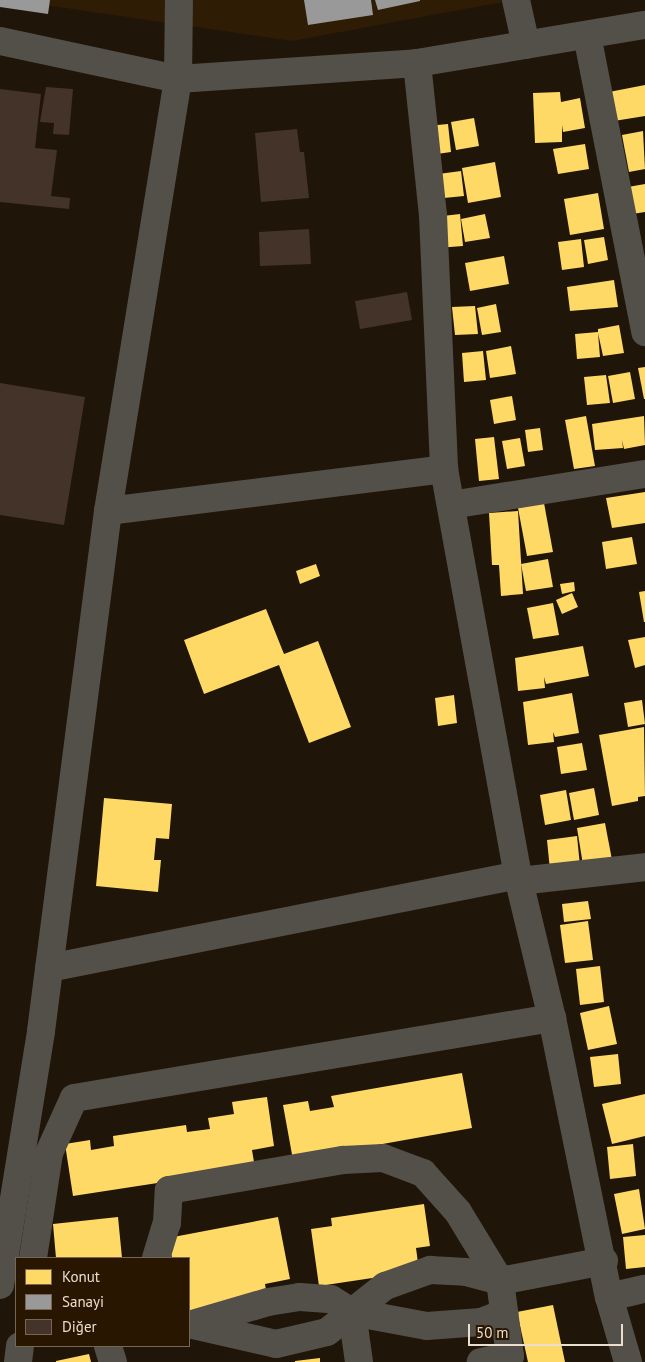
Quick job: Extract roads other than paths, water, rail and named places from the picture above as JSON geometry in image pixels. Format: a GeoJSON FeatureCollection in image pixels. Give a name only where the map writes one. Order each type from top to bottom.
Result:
{"type":"FeatureCollection","features":[{"type":"Feature","properties":{"kind":"street"},"geometry":{"type":"LineString","coordinates":[[1,1277],[49,968],[108,511],[178,79],[179,0]]}},
{"type":"Feature","properties":{"kind":"street"},"geometry":{"type":"LineString","coordinates":[[516,0],[526,45]]}},
{"type":"Feature","properties":{"kind":"street"},"geometry":{"type":"LineString","coordinates":[[0,41],[178,79],[417,63],[645,25]]}},
{"type":"Feature","properties":{"kind":"street"},"geometry":{"type":"LineString","coordinates":[[587,35],[645,332]]}},
{"type":"Feature","properties":{"kind":"street"},"geometry":{"type":"LineString","coordinates":[[417,63],[433,215],[444,469],[519,878],[552,1018],[604,1260],[609,1297],[628,1362]]}},
{"type":"Feature","properties":{"kind":"street"},"geometry":{"type":"LineString","coordinates":[[108,511],[444,469]]}},
{"type":"Feature","properties":{"kind":"street"},"geometry":{"type":"LineString","coordinates":[[452,505],[645,474]]}},
{"type":"Feature","properties":{"kind":"street"},"geometry":{"type":"LineString","coordinates":[[49,968],[519,878],[645,867]]}},
{"type":"Feature","properties":{"kind":"street"},"geometry":{"type":"LineString","coordinates":[[33,1257],[49,1153],[74,1098],[552,1018]]}},
{"type":"Feature","properties":{"kind":"street"},"geometry":{"type":"LineString","coordinates":[[156,1257],[167,1223],[169,1190],[344,1160],[383,1158],[424,1173],[458,1212],[500,1280],[510,1356],[481,1362]]}},
{"type":"Feature","properties":{"kind":"street"},"geometry":{"type":"LineString","coordinates":[[190,1324],[276,1344],[327,1332],[385,1286],[430,1270],[466,1272],[500,1280],[604,1260]]}},
{"type":"Feature","properties":{"kind":"street"},"geometry":{"type":"LineString","coordinates":[[609,1297],[645,1289]]}},
{"type":"Feature","properties":{"kind":"street"},"geometry":{"type":"LineString","coordinates":[[190,1324],[268,1302],[300,1297],[331,1299],[352,1312],[427,1326],[481,1322],[504,1313]]}},
{"type":"Feature","properties":{"kind":"street"},"geometry":{"type":"LineString","coordinates":[[352,1312],[359,1362]]}},
{"type":"Feature","properties":{"kind":"street"},"geometry":{"type":"LineString","coordinates":[[18,1362],[20,1347]]}},
{"type":"Feature","properties":{"kind":"street"},"geometry":{"type":"LineString","coordinates":[[108,1347],[113,1362]]}}]}
